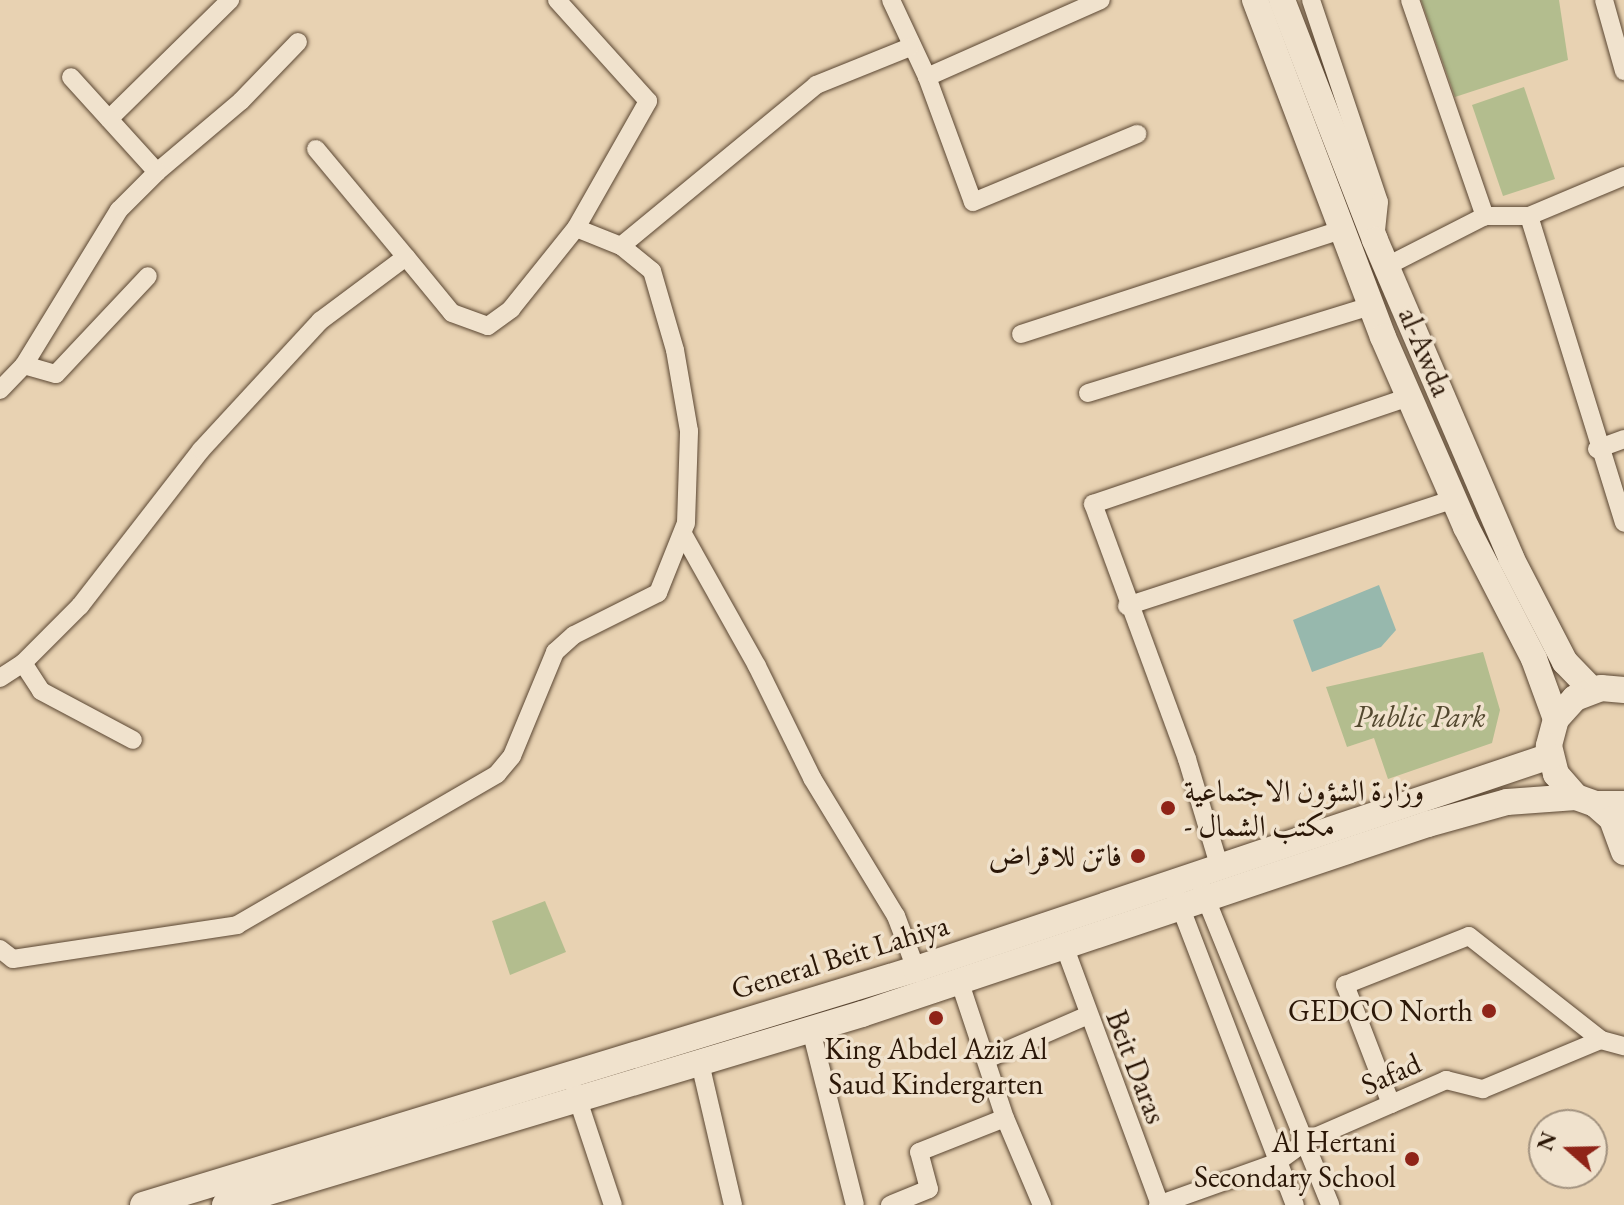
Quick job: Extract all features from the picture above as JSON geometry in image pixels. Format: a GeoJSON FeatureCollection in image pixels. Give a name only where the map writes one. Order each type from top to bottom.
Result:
{"type":"FeatureCollection","features":[{"type":"Feature","properties":{"kind":"main road","name":"al-Awda"},"geometry":{"type":"LineString","coordinates":[[1255,0],[1371,306],[1409,397],[1454,499],[1534,659],[1556,719]]}},
{"type":"Feature","properties":{"kind":"main road","name":"al-Awda"},"geometry":{"type":"LineString","coordinates":[[1282,0],[1375,240],[1511,558],[1565,662],[1592,690]]}},
{"type":"Feature","properties":{"kind":"main road"},"geometry":{"type":"LineString","coordinates":[[1624,690],[1592,690],[1575,698],[1556,719],[1550,756],[1561,783],[1612,819],[1624,852]]}},
{"type":"Feature","properties":{"kind":"main road","name":"General Beit Lahiya"},"geometry":{"type":"LineString","coordinates":[[225,1205],[257,1201],[1171,880],[1550,756]]}},
{"type":"Feature","properties":{"kind":"main road","name":"General Beit Lahiya"},"geometry":{"type":"LineString","coordinates":[[143,1205],[574,1088],[700,1063],[960,983],[1206,898],[1507,802],[1586,800],[1624,804]]}},
{"type":"Feature","properties":{"kind":"street"},"geometry":{"type":"LineString","coordinates":[[109,119],[230,0]]}},
{"type":"Feature","properties":{"kind":"street"},"geometry":{"type":"LineString","coordinates":[[316,149],[452,313],[488,326],[511,309],[576,228],[648,101],[557,0]]}},
{"type":"Feature","properties":{"kind":"street"},"geometry":{"type":"LineString","coordinates":[[891,0],[910,47],[927,77],[973,202],[1137,134]]}},
{"type":"Feature","properties":{"kind":"street"},"geometry":{"type":"LineString","coordinates":[[1311,0],[1379,202],[1375,240]]}},
{"type":"Feature","properties":{"kind":"street"},"geometry":{"type":"LineString","coordinates":[[1410,0],[1485,216]]}},
{"type":"Feature","properties":{"kind":"street"},"geometry":{"type":"LineString","coordinates":[[1604,0],[1624,71]]}},
{"type":"Feature","properties":{"kind":"street"},"geometry":{"type":"LineString","coordinates":[[927,77],[1097,1]]}},
{"type":"Feature","properties":{"kind":"street"},"geometry":{"type":"LineString","coordinates":[[0,390],[24,365],[119,210],[157,172],[241,101],[298,42]]}},
{"type":"Feature","properties":{"kind":"street"},"geometry":{"type":"LineString","coordinates":[[621,246],[816,85],[910,47]]}},
{"type":"Feature","properties":{"kind":"street"},"geometry":{"type":"LineString","coordinates":[[71,77],[157,172]]}},
{"type":"Feature","properties":{"kind":"street"},"geometry":{"type":"LineString","coordinates":[[1387,266],[1485,216],[1529,216],[1624,176]]}},
{"type":"Feature","properties":{"kind":"street"},"geometry":{"type":"LineString","coordinates":[[1529,216],[1597,449],[1624,523]]}},
{"type":"Feature","properties":{"kind":"street"},"geometry":{"type":"LineString","coordinates":[[0,949],[13,959],[237,925],[497,774],[512,756],[555,652],[574,635],[658,593],[683,534],[689,431],[675,350],[652,271],[621,246],[576,228]]}},
{"type":"Feature","properties":{"kind":"street"},"geometry":{"type":"LineString","coordinates":[[1021,334],[1344,229]]}},
{"type":"Feature","properties":{"kind":"street"},"geometry":{"type":"LineString","coordinates":[[0,678],[23,663],[80,606],[201,450],[320,321],[406,257]]}},
{"type":"Feature","properties":{"kind":"street"},"geometry":{"type":"LineString","coordinates":[[24,365],[56,374],[148,276]]}},
{"type":"Feature","properties":{"kind":"street"},"geometry":{"type":"LineString","coordinates":[[1088,393],[1371,306]]}},
{"type":"Feature","properties":{"kind":"street"},"geometry":{"type":"LineString","coordinates":[[1330,1205],[1206,898],[1208,869],[1187,759],[1127,606],[1093,504],[1409,397]]}},
{"type":"Feature","properties":{"kind":"street"},"geometry":{"type":"LineString","coordinates":[[1597,449],[1624,439]]}},
{"type":"Feature","properties":{"kind":"street"},"geometry":{"type":"LineString","coordinates":[[1127,606],[1454,499]]}},
{"type":"Feature","properties":{"kind":"street"},"geometry":{"type":"LineString","coordinates":[[683,534],[812,778],[896,916],[916,969]]}},
{"type":"Feature","properties":{"kind":"street"},"geometry":{"type":"LineString","coordinates":[[23,663],[41,691],[133,740]]}},
{"type":"Feature","properties":{"kind":"street"},"geometry":{"type":"LineString","coordinates":[[1171,880],[1276,1163],[1295,1205]]}},
{"type":"Feature","properties":{"kind":"street"},"geometry":{"type":"LineString","coordinates":[[1391,1104],[1345,985],[1469,936],[1601,1040],[1624,1046]]}},
{"type":"Feature","properties":{"kind":"street","name":"Beit Daras"},"geometry":{"type":"LineString","coordinates":[[1065,948],[1086,1016],[1159,1205]]}},
{"type":"Feature","properties":{"kind":"street"},"geometry":{"type":"LineString","coordinates":[[960,983],[1005,1118],[1042,1205]]}},
{"type":"Feature","properties":{"kind":"street"},"geometry":{"type":"LineString","coordinates":[[987,1059],[1086,1016]]}},
{"type":"Feature","properties":{"kind":"street"},"geometry":{"type":"LineString","coordinates":[[811,1030],[855,1205]]}},
{"type":"Feature","properties":{"kind":"street","name":"Safad"},"geometry":{"type":"LineString","coordinates":[[1159,1205],[1276,1163],[1306,1141],[1446,1080],[1483,1089],[1601,1040]]}},
{"type":"Feature","properties":{"kind":"street"},"geometry":{"type":"LineString","coordinates":[[700,1063],[733,1205]]}},
{"type":"Feature","properties":{"kind":"street"},"geometry":{"type":"LineString","coordinates":[[574,1088],[613,1205]]}},
{"type":"Feature","properties":{"kind":"street"},"geometry":{"type":"LineString","coordinates":[[890,1205],[929,1189],[919,1152],[1005,1118]]}},
{"type":"Feature","properties":{"kind":"green space"},"geometry":{"type":"Polygon","coordinates":[[[1421,0],[1559,0],[1568,60],[1455,97],[1421,0]]]}},
{"type":"Feature","properties":{"kind":"green space"},"geometry":{"type":"Polygon","coordinates":[[[1524,87],[1555,179],[1503,196],[1472,105],[1524,87]]]}},
{"type":"Feature","properties":{"kind":"green space","name":"Public Park"},"geometry":{"type":"Polygon","coordinates":[[[1483,652],[1500,710],[1492,743],[1388,779],[1374,738],[1347,747],[1326,687],[1483,652]]]}},
{"type":"Feature","properties":{"kind":"green space"},"geometry":{"type":"Polygon","coordinates":[[[545,901],[566,952],[510,975],[492,921],[545,901]]]}},
{"type":"Feature","properties":{"kind":"water"},"geometry":{"type":"Polygon","coordinates":[[[1379,585],[1396,630],[1381,647],[1312,672],[1293,620],[1379,585]]]}},
{"type":"Feature","properties":{"kind":"place","name":"وزارة الشؤون الاجتماعية - مكتب الشمال"},"geometry":{"type":"Point","coordinates":[1168,808]}},
{"type":"Feature","properties":{"kind":"place","name":"فاتن للاقراض"},"geometry":{"type":"Point","coordinates":[1138,856]}},
{"type":"Feature","properties":{"kind":"place","name":"GEDCO North"},"geometry":{"type":"Point","coordinates":[1489,1011]}},
{"type":"Feature","properties":{"kind":"place","name":"King Abdel Aziz Al Saud Kindergarten"},"geometry":{"type":"Point","coordinates":[936,1018]}},
{"type":"Feature","properties":{"kind":"place","name":"Al Hertani Secondary School"},"geometry":{"type":"Point","coordinates":[1412,1159]}}]}
